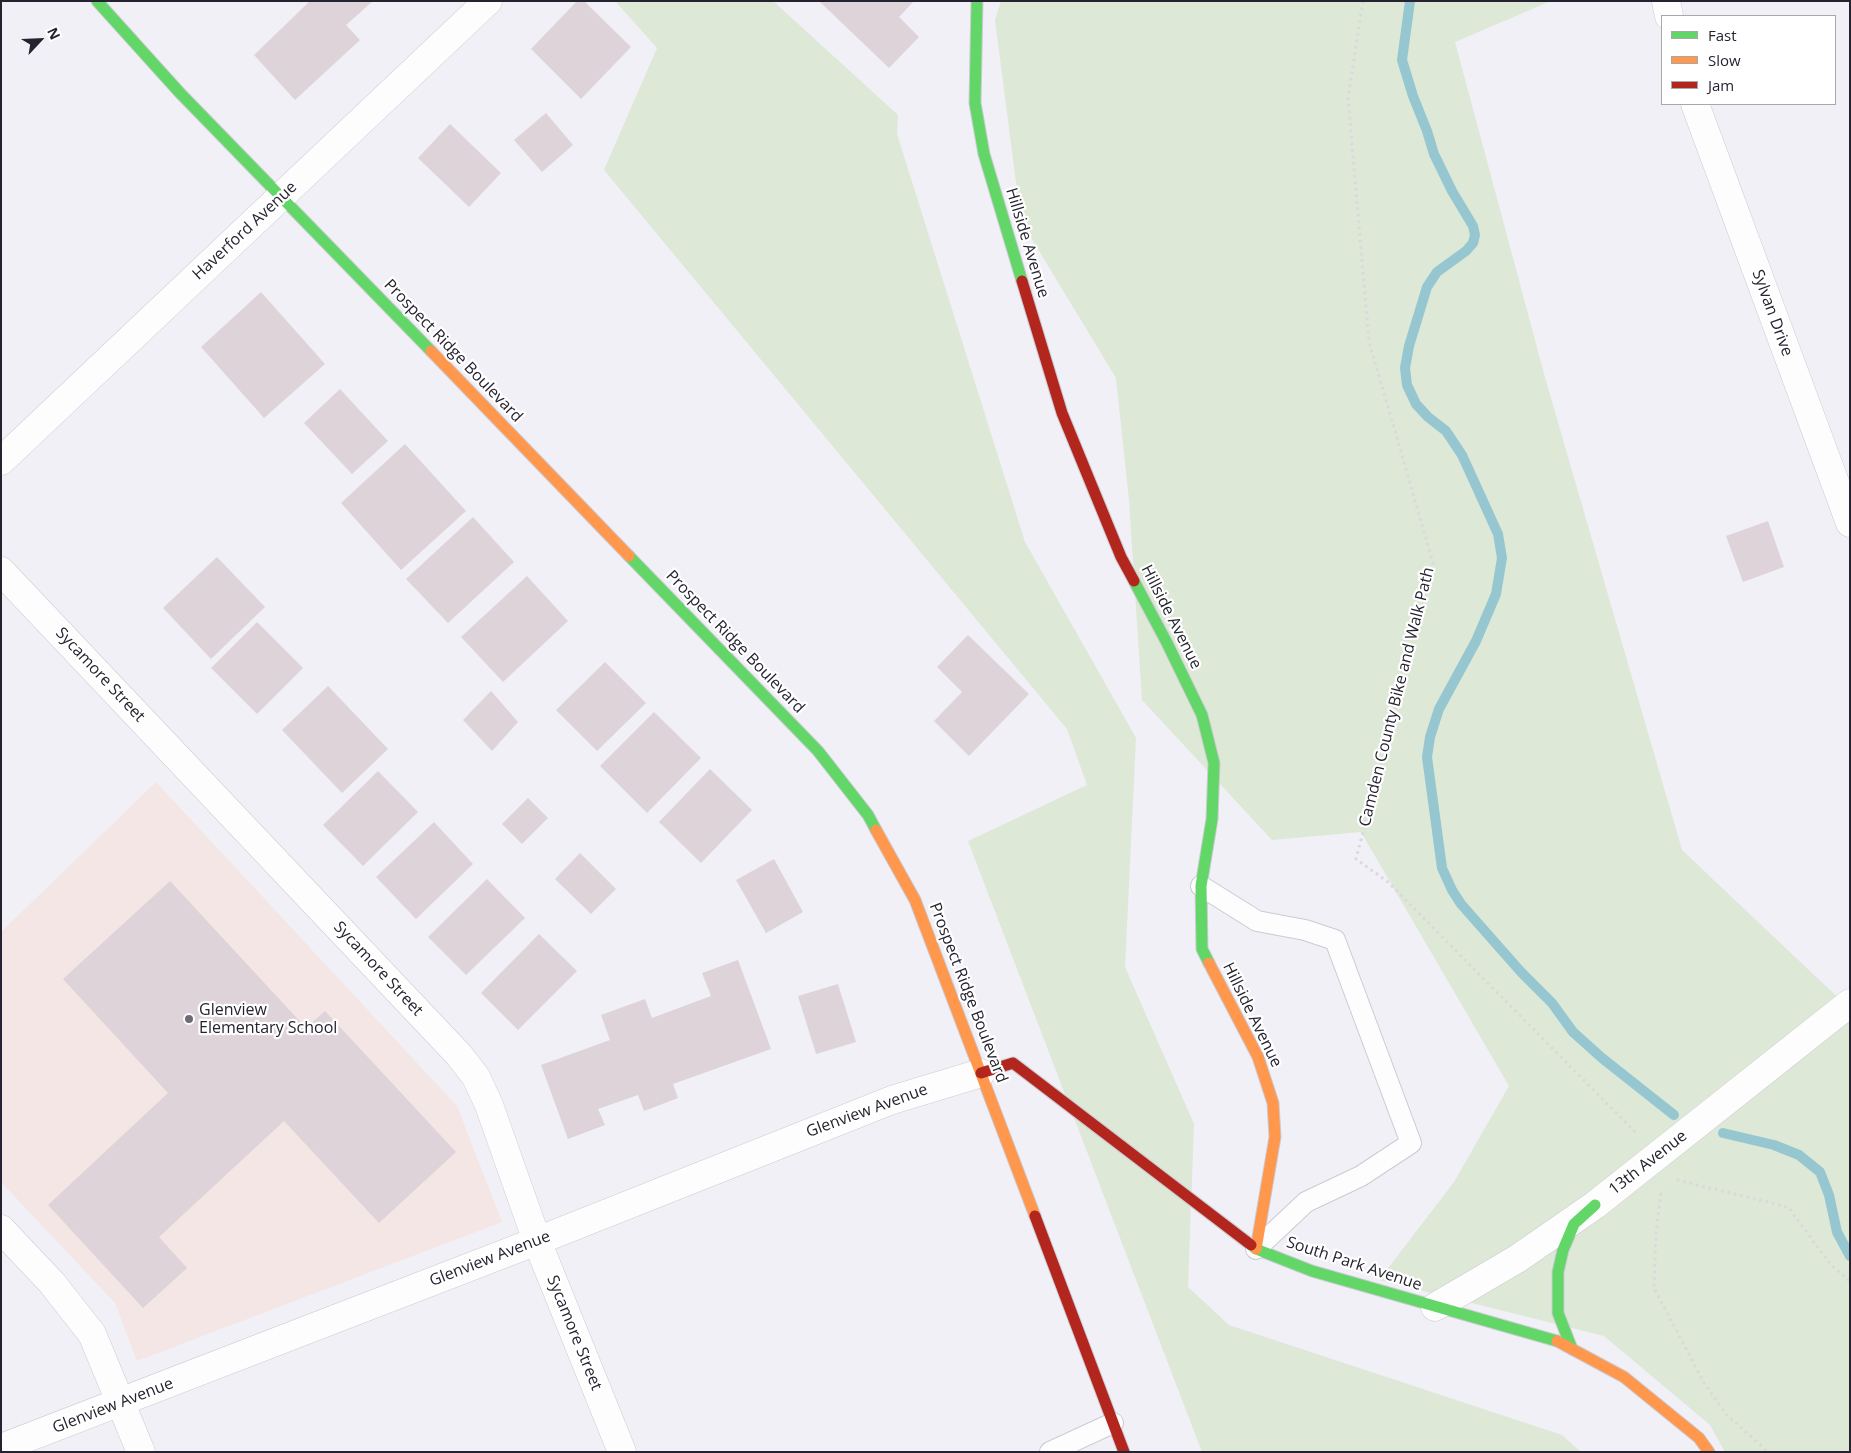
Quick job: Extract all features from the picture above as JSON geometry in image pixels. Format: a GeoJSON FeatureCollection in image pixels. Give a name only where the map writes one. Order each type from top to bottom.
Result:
{"type":"FeatureCollection","features":[{"type":"Feature","properties":{"kind":"street","name":"Prospect Ridge Boulevard"},"geometry":{"type":"LineString","coordinates":[[96,1],[180,93],[818,751],[868,815],[915,900],[1124,1452]]}},
{"type":"Feature","properties":{"kind":"street","name":"Haverford Avenue"},"geometry":{"type":"LineString","coordinates":[[1,461],[488,1]]}},
{"type":"Feature","properties":{"kind":"street","name":"Hillside Avenue"},"geometry":{"type":"LineString","coordinates":[[976,1],[975,104],[984,154],[1062,413],[1121,557],[1167,643],[1202,715],[1214,762],[1212,819],[1200,886],[1202,948],[1258,1057],[1273,1103],[1275,1137],[1256,1249]]}},
{"type":"Feature","properties":{"kind":"street"},"geometry":{"type":"LineString","coordinates":[[1666,1],[1669,15]]}},
{"type":"Feature","properties":{"kind":"street","name":"Sylvan Drive"},"geometry":{"type":"LineString","coordinates":[[1695,105],[1850,523]]}},
{"type":"Feature","properties":{"kind":"street","name":"Sycamore Street"},"geometry":{"type":"LineString","coordinates":[[1,571],[459,1054],[476,1077],[489,1105],[537,1240],[622,1452]]}},
{"type":"Feature","properties":{"kind":"street","name":"13th Avenue"},"geometry":{"type":"LineString","coordinates":[[1435,1307],[1517,1258],[1595,1205],[1724,1104],[1816,1028],[1850,1003]]}},
{"type":"Feature","properties":{"kind":"street","name":"South Park Avenue"},"geometry":{"type":"LineString","coordinates":[[980,1073],[1013,1064],[1256,1249],[1312,1271],[1553,1339],[1624,1377],[1699,1438],[1709,1452]]}},
{"type":"Feature","properties":{"kind":"street","name":"Glenview Avenue"},"geometry":{"type":"LineString","coordinates":[[1,1448],[892,1100],[980,1073]]}},
{"type":"Feature","properties":{"kind":"street"},"geometry":{"type":"LineString","coordinates":[[1572,1349],[1558,1313],[1558,1272],[1563,1250],[1574,1224],[1595,1205]]}},
{"type":"Feature","properties":{"kind":"street"},"geometry":{"type":"LineString","coordinates":[[1,1229],[52,1283],[92,1334],[141,1452]]}},
{"type":"Feature","properties":{"kind":"lane"},"geometry":{"type":"LineString","coordinates":[[1200,886],[1257,921],[1305,930],[1335,940],[1411,1142],[1361,1176],[1306,1202],[1256,1249]]}},
{"type":"Feature","properties":{"kind":"lane"},"geometry":{"type":"LineString","coordinates":[[1050,1452],[1113,1423]]}},
{"type":"Feature","properties":{"kind":"path","name":"Camden County Bike and Walk Path"},"geometry":{"type":"LineString","coordinates":[[1363,1],[1348,98],[1369,341],[1433,563],[1356,859],[1388,882],[1657,1155]]}},
{"type":"Feature","properties":{"kind":"path"},"geometry":{"type":"LineString","coordinates":[[1657,1155],[1665,1178],[1788,1207],[1831,1265],[1850,1281]]}},
{"type":"Feature","properties":{"kind":"path"},"geometry":{"type":"LineString","coordinates":[[1657,1155],[1662,1191],[1656,1233],[1654,1288],[1704,1383],[1726,1414],[1768,1452]]}},
{"type":"Feature","properties":{"kind":"shaded area","name":"Glenview Elementary School"},"geometry":{"type":"Polygon","coordinates":[[[156,782],[457,1106],[502,1222],[137,1361],[115,1303],[1,1182],[1,932],[156,782]]]}},
{"type":"Feature","properties":{"kind":"green space"},"geometry":{"type":"Polygon","coordinates":[[[615,1],[773,1],[898,115],[897,134],[1025,542],[1136,738],[1125,967],[1194,1124],[1188,1287],[1229,1325],[1562,1435],[1581,1452],[1202,1452],[968,841],[1087,785],[1067,729],[604,170],[657,48],[615,1]]]}},
{"type":"Feature","properties":{"kind":"green space"},"geometry":{"type":"Polygon","coordinates":[[[1001,1],[1551,1],[1455,42],[1546,381],[1682,850],[1850,1009],[1850,1452],[1725,1452],[1710,1425],[1604,1336],[1379,1280],[1454,1182],[1509,1086],[1361,832],[1272,840],[1142,700],[1129,500],[1116,378],[1021,221],[995,20],[1001,1]]]}},
{"type":"Feature","properties":{"kind":"building"},"geometry":{"type":"Polygon","coordinates":[[[310,1],[373,1],[346,25],[360,40],[295,100],[254,55],[310,1]]]}},
{"type":"Feature","properties":{"kind":"building"},"geometry":{"type":"Polygon","coordinates":[[[577,1],[584,1],[631,47],[581,99],[531,49],[577,1]]]}},
{"type":"Feature","properties":{"kind":"building"},"geometry":{"type":"Polygon","coordinates":[[[819,1],[914,1],[899,17],[919,37],[889,68],[819,1]]]}},
{"type":"Feature","properties":{"kind":"building"},"geometry":{"type":"Polygon","coordinates":[[[546,113],[573,145],[542,172],[514,140],[546,113]]]}},
{"type":"Feature","properties":{"kind":"building"},"geometry":{"type":"Polygon","coordinates":[[[450,124],[501,173],[469,207],[418,158],[450,124]]]}},
{"type":"Feature","properties":{"kind":"building"},"geometry":{"type":"Polygon","coordinates":[[[261,292],[325,364],[264,418],[201,347],[261,292]]]}},
{"type":"Feature","properties":{"kind":"building"},"geometry":{"type":"Polygon","coordinates":[[[340,389],[388,441],[352,474],[304,423],[340,389]]]}},
{"type":"Feature","properties":{"kind":"building"},"geometry":{"type":"Polygon","coordinates":[[[405,444],[466,511],[401,570],[341,503],[405,444]]]}},
{"type":"Feature","properties":{"kind":"building"},"geometry":{"type":"Polygon","coordinates":[[[473,517],[514,562],[448,623],[406,579],[473,517]]]}},
{"type":"Feature","properties":{"kind":"building"},"geometry":{"type":"Polygon","coordinates":[[[1768,521],[1784,567],[1743,582],[1726,536],[1768,521]]]}},
{"type":"Feature","properties":{"kind":"building"},"geometry":{"type":"Polygon","coordinates":[[[217,557],[265,607],[211,659],[163,608],[217,557]]]}},
{"type":"Feature","properties":{"kind":"building"},"geometry":{"type":"Polygon","coordinates":[[[527,576],[568,621],[503,682],[461,637],[527,576]]]}},
{"type":"Feature","properties":{"kind":"building"},"geometry":{"type":"Polygon","coordinates":[[[257,622],[303,668],[257,714],[211,668],[257,622]]]}},
{"type":"Feature","properties":{"kind":"building"},"geometry":{"type":"Polygon","coordinates":[[[968,635],[1029,694],[969,756],[934,721],[962,692],[937,667],[968,635]]]}},
{"type":"Feature","properties":{"kind":"building"},"geometry":{"type":"Polygon","coordinates":[[[605,662],[646,703],[597,751],[556,710],[605,662]]]}},
{"type":"Feature","properties":{"kind":"building"},"geometry":{"type":"Polygon","coordinates":[[[328,686],[388,749],[342,793],[282,730],[328,686]]]}},
{"type":"Feature","properties":{"kind":"building"},"geometry":{"type":"Polygon","coordinates":[[[491,691],[518,722],[492,751],[463,720],[491,691]]]}},
{"type":"Feature","properties":{"kind":"building"},"geometry":{"type":"Polygon","coordinates":[[[654,712],[701,758],[647,813],[600,766],[654,712]]]}},
{"type":"Feature","properties":{"kind":"building"},"geometry":{"type":"Polygon","coordinates":[[[710,769],[752,810],[701,863],[659,822],[710,769]]]}},
{"type":"Feature","properties":{"kind":"building"},"geometry":{"type":"Polygon","coordinates":[[[378,771],[418,812],[363,866],[323,825],[378,771]]]}},
{"type":"Feature","properties":{"kind":"building"},"geometry":{"type":"Polygon","coordinates":[[[528,798],[548,818],[522,844],[502,824],[528,798]]]}},
{"type":"Feature","properties":{"kind":"building"},"geometry":{"type":"Polygon","coordinates":[[[434,822],[473,864],[416,919],[376,877],[434,822]]]}},
{"type":"Feature","properties":{"kind":"building"},"geometry":{"type":"Polygon","coordinates":[[[580,853],[616,889],[591,914],[555,879],[580,853]]]}},
{"type":"Feature","properties":{"kind":"building"},"geometry":{"type":"Polygon","coordinates":[[[774,859],[803,912],[766,933],[736,880],[774,859]]]}},
{"type":"Feature","properties":{"kind":"building"},"geometry":{"type":"Polygon","coordinates":[[[487,879],[525,918],[466,975],[428,937],[487,879]]]}},
{"type":"Feature","properties":{"kind":"building"},"geometry":{"type":"Polygon","coordinates":[[[170,881],[306,1028],[325,1011],[456,1152],[379,1223],[284,1121],[159,1237],[187,1268],[143,1308],[48,1205],[168,1093],[63,979],[170,881]]]}},
{"type":"Feature","properties":{"kind":"building"},"geometry":{"type":"Polygon","coordinates":[[[539,934],[577,971],[518,1030],[481,993],[539,934]]]}},
{"type":"Feature","properties":{"kind":"building"},"geometry":{"type":"Polygon","coordinates":[[[738,960],[771,1049],[673,1084],[678,1098],[644,1111],[638,1095],[598,1109],[605,1125],[568,1139],[541,1065],[610,1040],[601,1015],[645,999],[652,1018],[711,996],[702,973],[738,960]]]}},
{"type":"Feature","properties":{"kind":"building"},"geometry":{"type":"Polygon","coordinates":[[[838,984],[856,1042],[816,1054],[798,996],[838,984]]]}},
{"type":"Feature","properties":{"kind":"waterway"},"geometry":{"type":"LineString","coordinates":[[1410,1],[1402,60],[1434,154],[1452,191],[1473,226],[1475,235],[1473,243],[1466,251],[1437,272],[1427,287],[1409,346],[1405,368],[1407,385],[1416,404],[1428,417],[1446,431],[1462,455],[1498,534],[1502,558],[1496,594],[1476,641],[1439,709],[1430,737],[1427,757],[1442,868],[1461,904],[1521,972],[1552,1003],[1573,1032],[1602,1058],[1674,1115]]}},
{"type":"Feature","properties":{"kind":"waterway"},"geometry":{"type":"LineString","coordinates":[[1723,1133],[1774,1145],[1799,1155],[1820,1172],[1829,1195],[1837,1232],[1850,1256]]}},
{"type":"Feature","properties":{"kind":"traffic: fast"},"geometry":{"type":"LineString","coordinates":[[97,1],[180,93],[431,351]]}},
{"type":"Feature","properties":{"kind":"traffic: fast"},"geometry":{"type":"LineString","coordinates":[[977,1],[975,103],[984,154],[1022,281]]}},
{"type":"Feature","properties":{"kind":"traffic: fast"},"geometry":{"type":"LineString","coordinates":[[629,556],[818,751],[868,815],[876,830]]}},
{"type":"Feature","properties":{"kind":"traffic: fast"},"geometry":{"type":"LineString","coordinates":[[1134,581],[1202,715],[1214,763],[1212,819],[1201,886],[1202,949],[1209,963]]}},
{"type":"Feature","properties":{"kind":"traffic: fast"},"geometry":{"type":"LineString","coordinates":[[1572,1349],[1558,1313],[1558,1272],[1563,1250],[1574,1224],[1595,1205]]}},
{"type":"Feature","properties":{"kind":"traffic: fast"},"geometry":{"type":"LineString","coordinates":[[1251,1245],[1256,1249],[1312,1271],[1557,1341]]}},
{"type":"Feature","properties":{"kind":"traffic: slow"},"geometry":{"type":"LineString","coordinates":[[431,351],[629,556]]}},
{"type":"Feature","properties":{"kind":"traffic: slow"},"geometry":{"type":"LineString","coordinates":[[876,830],[915,900],[1035,1216]]}},
{"type":"Feature","properties":{"kind":"traffic: slow"},"geometry":{"type":"LineString","coordinates":[[1209,963],[1258,1057],[1273,1103],[1275,1137],[1256,1249]]}},
{"type":"Feature","properties":{"kind":"traffic: slow"},"geometry":{"type":"LineString","coordinates":[[1557,1341],[1624,1377],[1699,1438],[1709,1452]]}},
{"type":"Feature","properties":{"kind":"traffic: jam"},"geometry":{"type":"LineString","coordinates":[[1022,281],[1062,413],[1121,557],[1134,581]]}},
{"type":"Feature","properties":{"kind":"traffic: jam"},"geometry":{"type":"LineString","coordinates":[[981,1073],[1013,1063],[1251,1245]]}},
{"type":"Feature","properties":{"kind":"traffic: jam"},"geometry":{"type":"LineString","coordinates":[[1035,1216],[1124,1452]]}},
{"type":"Feature","properties":{"kind":"place","name":"Glenview Elementary School"},"geometry":{"type":"Point","coordinates":[189,1019]}}]}
